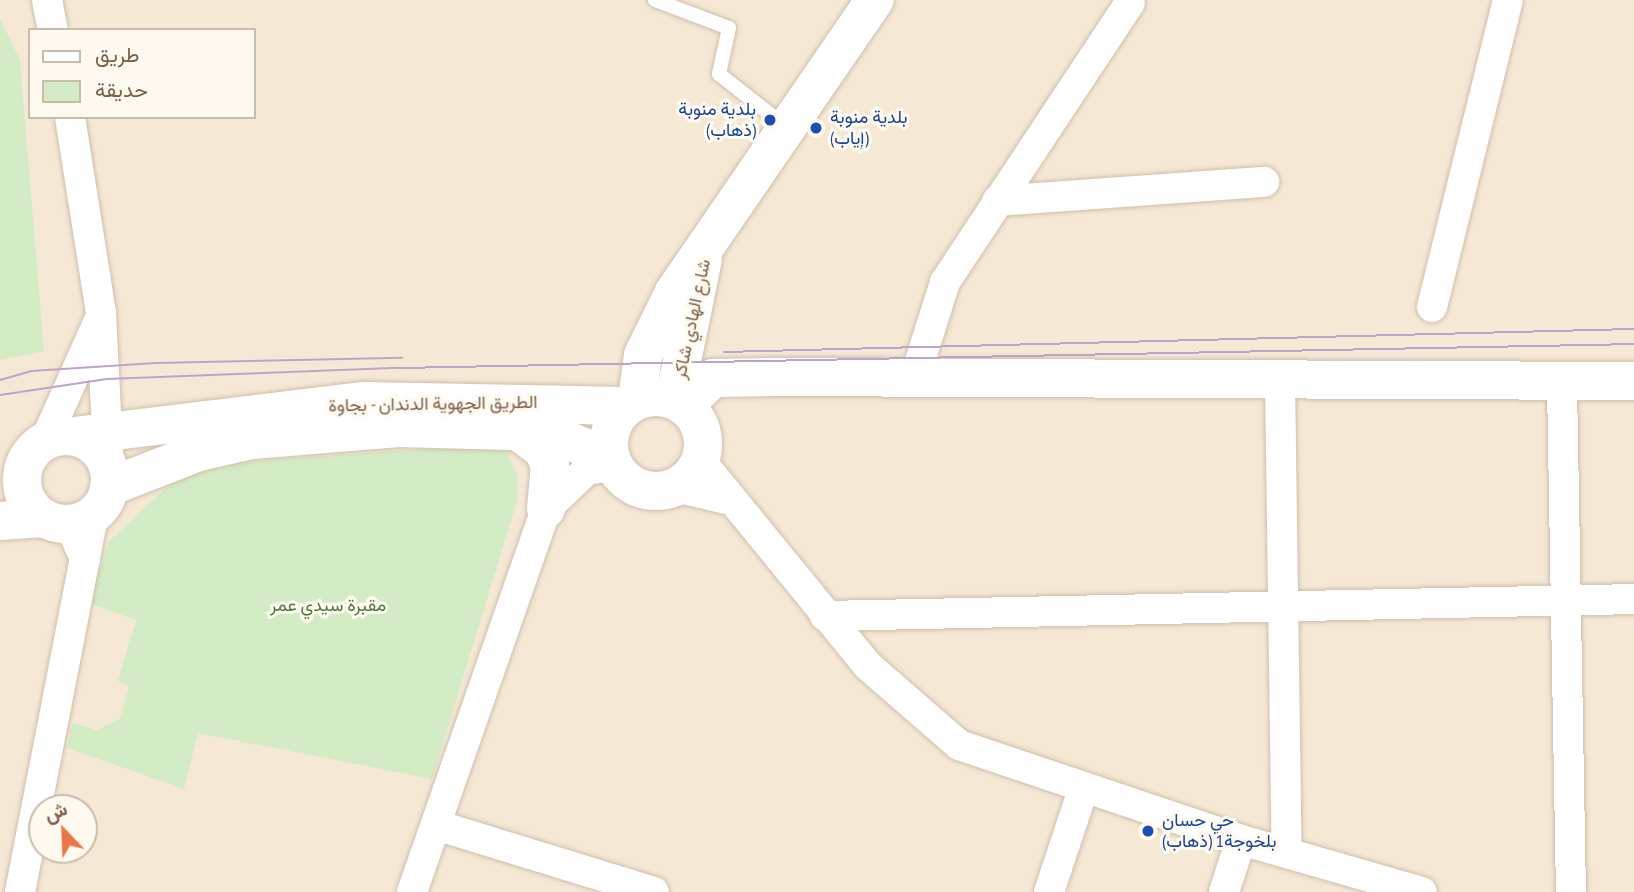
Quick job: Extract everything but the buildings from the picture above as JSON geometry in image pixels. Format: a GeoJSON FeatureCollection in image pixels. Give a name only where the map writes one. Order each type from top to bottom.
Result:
{"type":"FeatureCollection","features":[{"type":"Feature","properties":{"kind":"main road","name":"شارع الهادي شاكر"},"geometry":{"type":"LineString","coordinates":[[655,403],[651,333],[709,237],[874,0]]}},
{"type":"Feature","properties":{"kind":"main road","name":"شارع الهادي شاكر"},"geometry":{"type":"LineString","coordinates":[[655,403],[690,342],[709,237]]}},
{"type":"Feature","properties":{"kind":"main road"},"geometry":{"type":"LineString","coordinates":[[690,342],[713,378]]}},
{"type":"Feature","properties":{"kind":"main road"},"geometry":{"type":"LineString","coordinates":[[775,376],[716,411],[693,464],[634,485],[613,462],[610,436],[655,403],[713,378],[775,376],[914,380],[1280,379],[1562,384],[1634,381]]}},
{"type":"Feature","properties":{"kind":"main road","name":"الطريق الجهوية الدندان - بجاوة"},"geometry":{"type":"LineString","coordinates":[[0,470],[59,438],[364,401],[655,403]]}},
{"type":"Feature","properties":{"kind":"main road"},"geometry":{"type":"LineString","coordinates":[[655,403],[699,424],[693,464]]}},
{"type":"Feature","properties":{"kind":"main road","name":"الطريق الجهوية الدندان - بجاوة"},"geometry":{"type":"LineString","coordinates":[[0,522],[82,503],[199,452],[252,440],[399,428],[515,429],[548,432],[613,462]]}},
{"type":"Feature","properties":{"kind":"main road"},"geometry":{"type":"LineString","coordinates":[[515,429],[543,450],[550,465],[546,509]]}},
{"type":"Feature","properties":{"kind":"main road"},"geometry":{"type":"LineString","coordinates":[[59,438],[99,450],[82,503],[26,499],[22,473],[59,438]]}},
{"type":"Feature","properties":{"kind":"street"},"geometry":{"type":"LineString","coordinates":[[47,0],[53,28]]}},
{"type":"Feature","properties":{"kind":"street"},"geometry":{"type":"LineString","coordinates":[[1432,307],[1508,0]]}},
{"type":"Feature","properties":{"kind":"street"},"geometry":{"type":"LineString","coordinates":[[914,380],[945,282],[1130,4]]}},
{"type":"Feature","properties":{"kind":"street"},"geometry":{"type":"LineString","coordinates":[[15,874],[85,559],[73,532],[111,432],[101,313],[70,119]]}},
{"type":"Feature","properties":{"kind":"street"},"geometry":{"type":"LineString","coordinates":[[997,201],[1264,182]]}},
{"type":"Feature","properties":{"kind":"street"},"geometry":{"type":"LineString","coordinates":[[59,438],[101,313]]}},
{"type":"Feature","properties":{"kind":"street"},"geometry":{"type":"LineString","coordinates":[[1280,379],[1287,606],[1287,852]]}},
{"type":"Feature","properties":{"kind":"street"},"geometry":{"type":"LineString","coordinates":[[1562,384],[1571,892]]}},
{"type":"Feature","properties":{"kind":"street"},"geometry":{"type":"LineString","coordinates":[[412,892],[546,509],[587,470],[613,462]]}},
{"type":"Feature","properties":{"kind":"street"},"geometry":{"type":"LineString","coordinates":[[693,464],[825,616],[935,730],[982,756],[1083,790],[1241,840],[1422,892]]}},
{"type":"Feature","properties":{"kind":"street"},"geometry":{"type":"LineString","coordinates":[[825,616],[1634,599]]}},
{"type":"Feature","properties":{"kind":"street"},"geometry":{"type":"LineString","coordinates":[[1049,892],[1083,790]]}},
{"type":"Feature","properties":{"kind":"street"},"geometry":{"type":"LineString","coordinates":[[436,825],[654,892]]}},
{"type":"Feature","properties":{"kind":"street"},"geometry":{"type":"LineString","coordinates":[[1224,892],[1241,840]]}},
{"type":"Feature","properties":{"kind":"lane"},"geometry":{"type":"LineString","coordinates":[[655,0],[729,28],[719,74],[786,127]]}},
{"type":"Feature","properties":{"kind":"shaded area"},"geometry":{"type":"Polygon","coordinates":[[[0,0],[1634,0],[1634,892],[0,892],[0,0]]]}},
{"type":"Feature","properties":{"kind":"green space"},"geometry":{"type":"Polygon","coordinates":[[[0,19],[20,60],[44,351],[0,360],[0,19]]]}},
{"type":"Feature","properties":{"kind":"green space","name":"مقبرة سيدي عمر"},"geometry":{"type":"Polygon","coordinates":[[[491,444],[508,454],[517,475],[517,501],[432,779],[198,733],[184,789],[67,748],[73,723],[97,730],[120,719],[129,686],[118,681],[136,620],[89,603],[109,541],[178,477],[207,464],[491,444]]]}},
{"type":"Feature","properties":{"kind":"tram line"},"geometry":{"type":"LineString","coordinates":[[724,352],[1634,329]]}},
{"type":"Feature","properties":{"kind":"tram line"},"geometry":{"type":"LineString","coordinates":[[0,395],[107,379],[399,368],[1634,344]]}},
{"type":"Feature","properties":{"kind":"tram line"},"geometry":{"type":"LineString","coordinates":[[0,380],[31,371],[156,363],[402,358]]}},
{"type":"Feature","properties":{"kind":"place","name":"بلدية منوبة (ذهاب)"},"geometry":{"type":"Point","coordinates":[770,120]}},
{"type":"Feature","properties":{"kind":"place","name":"بلدية منوبة (إياب)"},"geometry":{"type":"Point","coordinates":[816,128]}},
{"type":"Feature","properties":{"kind":"place","name":"حي حسان بلخوجة1 (ذهاب)"},"geometry":{"type":"Point","coordinates":[1148,831]}}]}
